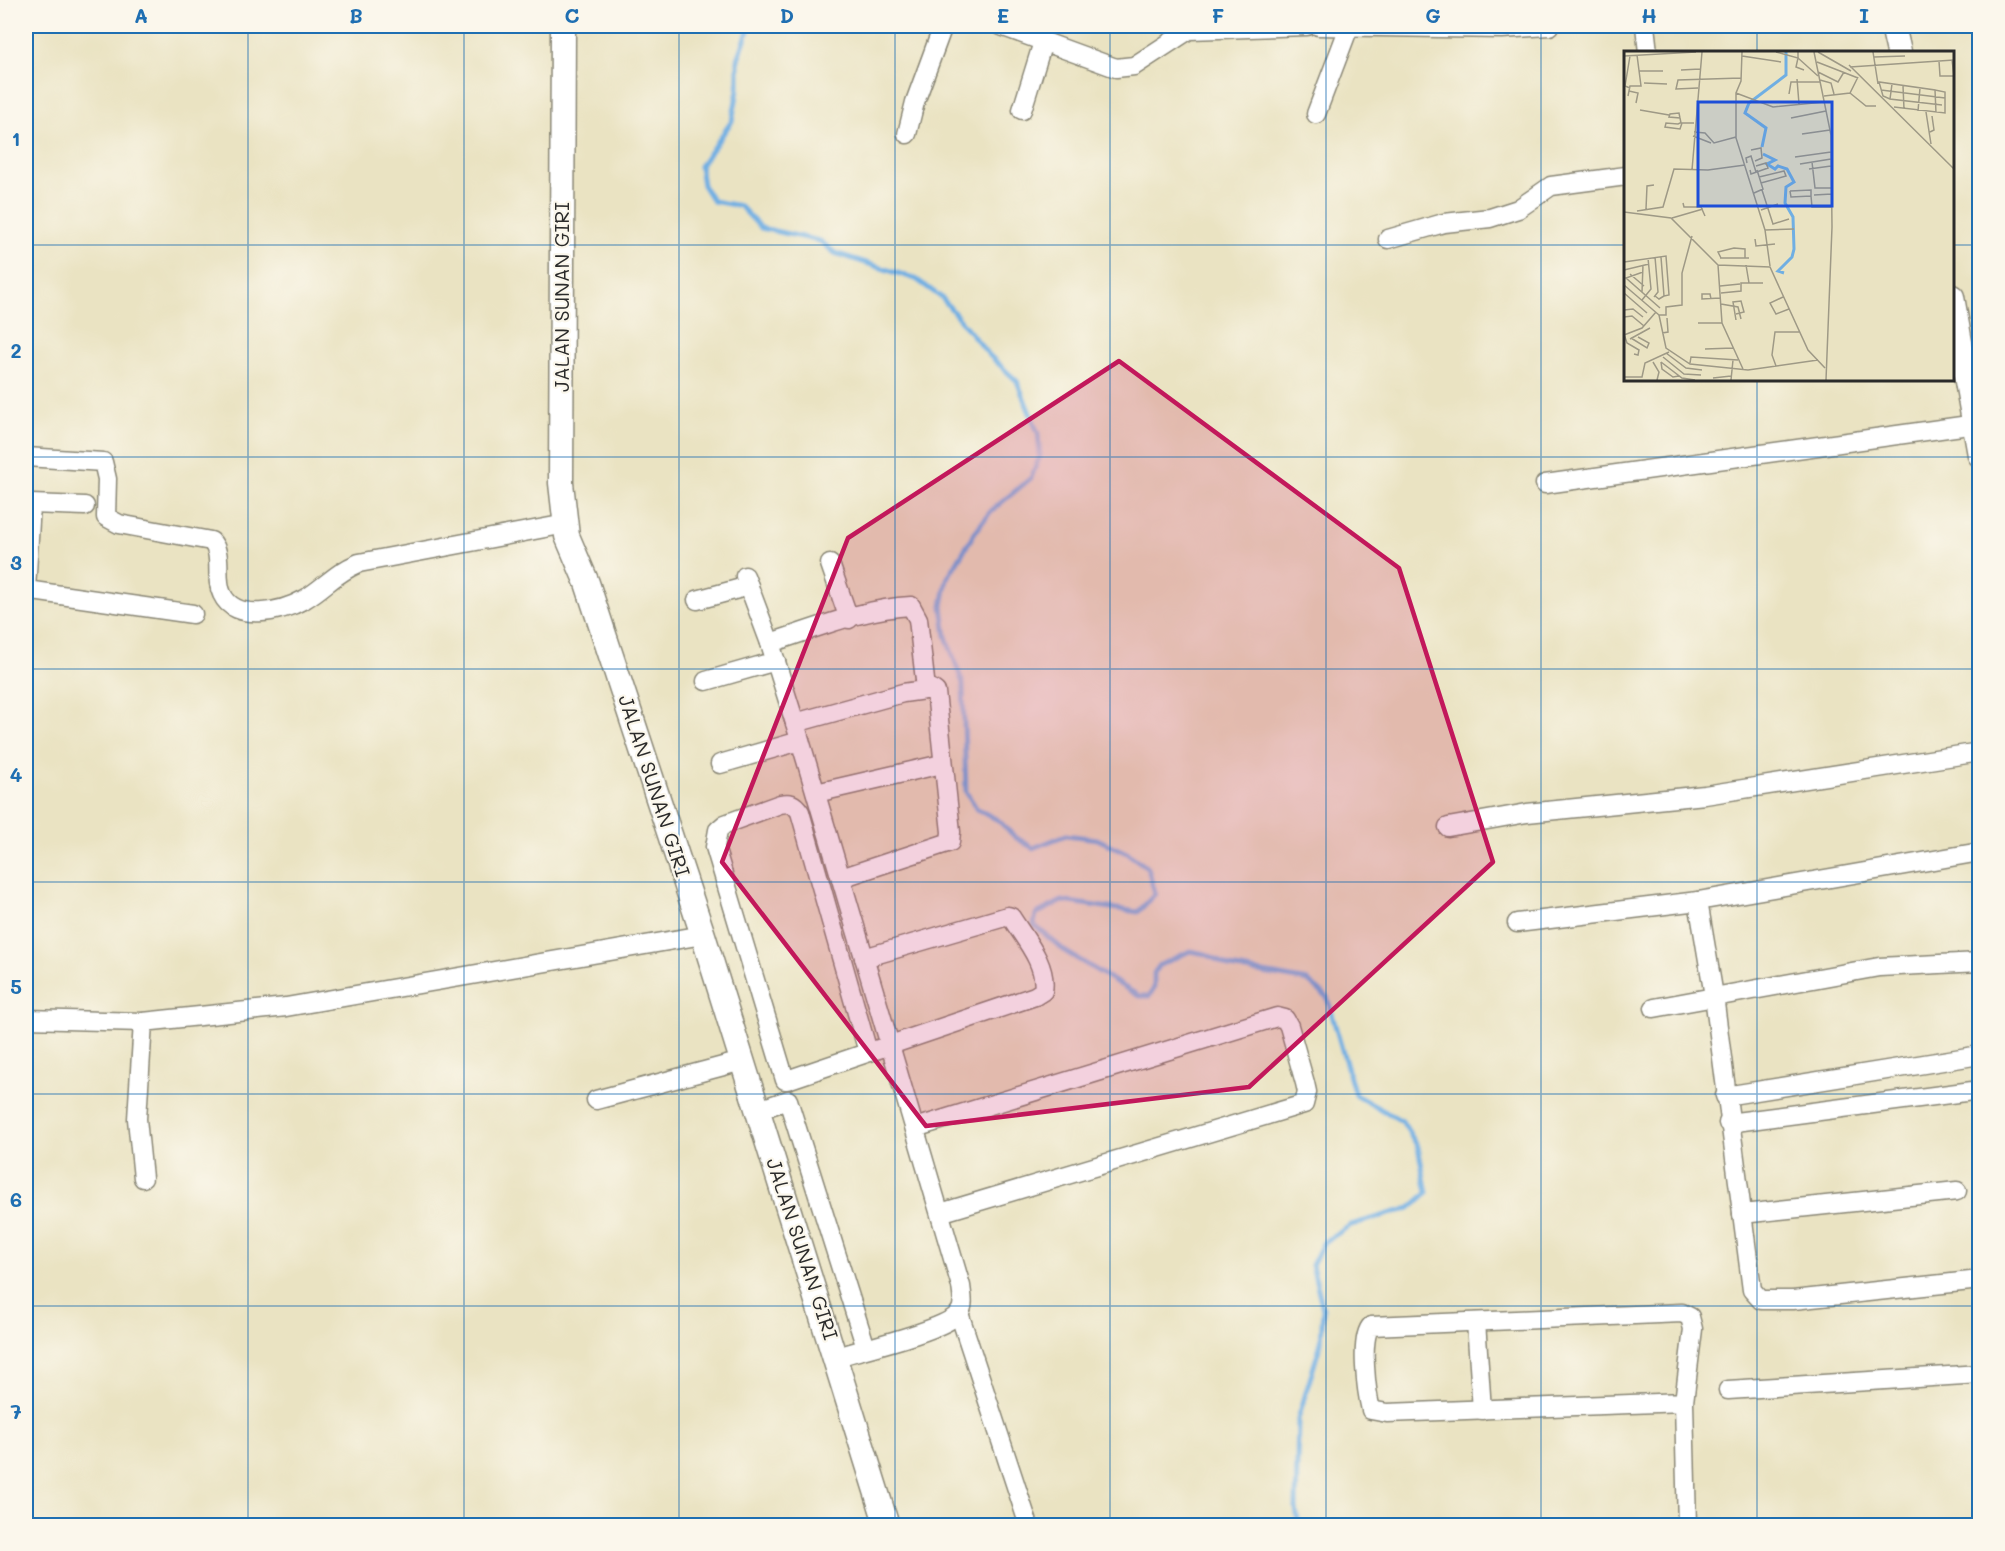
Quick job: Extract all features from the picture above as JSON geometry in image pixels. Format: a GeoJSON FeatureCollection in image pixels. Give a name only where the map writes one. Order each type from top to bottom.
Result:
{"type":"FeatureCollection","features":[{"type":"Feature","properties":{"kind":"street","name":"JALAN SUNAN GIRI"},"geometry":{"type":"LineString","coordinates":[[563,26],[561,483],[567,536],[587,583],[703,935],[887,1526]]}},
{"type":"Feature","properties":{"kind":"street"},"geometry":{"type":"LineString","coordinates":[[907,134],[915,102],[943,26]]}},
{"type":"Feature","properties":{"kind":"street"},"geometry":{"type":"LineString","coordinates":[[1001,26],[1116,68],[1134,66],[1169,33],[1189,30],[1307,26]]}},
{"type":"Feature","properties":{"kind":"street"},"geometry":{"type":"LineString","coordinates":[[1318,26],[1549,26]]}},
{"type":"Feature","properties":{"kind":"street"},"geometry":{"type":"LineString","coordinates":[[1645,26],[1648,51]]}},
{"type":"Feature","properties":{"kind":"street"},"geometry":{"type":"LineString","coordinates":[[1893,26],[1899,51]]}},
{"type":"Feature","properties":{"kind":"street"},"geometry":{"type":"LineString","coordinates":[[1316,114],[1349,27]]}},
{"type":"Feature","properties":{"kind":"street"},"geometry":{"type":"LineString","coordinates":[[1022,110],[1043,42]]}},
{"type":"Feature","properties":{"kind":"street"},"geometry":{"type":"LineString","coordinates":[[1389,239],[1444,223],[1490,218],[1518,209],[1551,186],[1624,176]]}},
{"type":"Feature","properties":{"kind":"street"},"geometry":{"type":"LineString","coordinates":[[1954,303],[1980,455]]}},
{"type":"Feature","properties":{"kind":"street"},"geometry":{"type":"LineString","coordinates":[[1545,483],[1976,424]]}},
{"type":"Feature","properties":{"kind":"street"},"geometry":{"type":"LineString","coordinates":[[26,457],[103,462],[107,479],[106,517],[119,524],[211,541],[218,552],[221,592],[228,605],[238,612],[256,612],[285,607],[304,600],[341,570],[359,564],[566,524]]}},
{"type":"Feature","properties":{"kind":"street"},"geometry":{"type":"LineString","coordinates":[[85,506],[28,504],[26,590],[193,614]]}},
{"type":"Feature","properties":{"kind":"street"},"geometry":{"type":"LineString","coordinates":[[830,564],[849,619]]}},
{"type":"Feature","properties":{"kind":"street"},"geometry":{"type":"LineString","coordinates":[[697,600],[747,581],[770,643],[961,1286],[963,1303],[959,1313],[1029,1526]]}},
{"type":"Feature","properties":{"kind":"street"},"geometry":{"type":"LineString","coordinates":[[770,643],[849,619],[897,607],[911,606],[918,620],[926,689]]}},
{"type":"Feature","properties":{"kind":"street"},"geometry":{"type":"LineString","coordinates":[[706,681],[776,661]]}},
{"type":"Feature","properties":{"kind":"street"},"geometry":{"type":"LineString","coordinates":[[795,723],[926,689],[936,692],[951,832],[950,842],[841,878]]}},
{"type":"Feature","properties":{"kind":"street"},"geometry":{"type":"LineString","coordinates":[[720,764],[800,741]]}},
{"type":"Feature","properties":{"kind":"street"},"geometry":{"type":"LineString","coordinates":[[1448,827],[1527,813],[1705,795],[1980,752]]}},
{"type":"Feature","properties":{"kind":"street"},"geometry":{"type":"LineString","coordinates":[[816,793],[942,764]]}},
{"type":"Feature","properties":{"kind":"street"},"geometry":{"type":"LineString","coordinates":[[864,958],[1008,916],[1028,944],[1044,976],[1043,991],[1035,996],[868,1052],[784,1079],[715,847],[718,830],[725,824],[788,802],[795,805],[800,812],[868,1052]]}},
{"type":"Feature","properties":{"kind":"street"},"geometry":{"type":"LineString","coordinates":[[1517,923],[1698,901],[1980,852]]}},
{"type":"Feature","properties":{"kind":"street"},"geometry":{"type":"LineString","coordinates":[[1698,901],[1714,996],[1728,1123],[1752,1290],[1761,1300],[1793,1300],[1980,1280]]}},
{"type":"Feature","properties":{"kind":"street"},"geometry":{"type":"LineString","coordinates":[[26,1019],[143,1022],[286,1007],[703,935]]}},
{"type":"Feature","properties":{"kind":"street"},"geometry":{"type":"LineString","coordinates":[[1654,1008],[1879,967],[1980,962]]}},
{"type":"Feature","properties":{"kind":"street"},"geometry":{"type":"LineString","coordinates":[[915,1128],[1260,1022],[1282,1017],[1289,1026],[1307,1092],[1304,1104],[940,1213]]}},
{"type":"Feature","properties":{"kind":"street"},"geometry":{"type":"LineString","coordinates":[[143,1022],[138,1119],[143,1178]]}},
{"type":"Feature","properties":{"kind":"street"},"geometry":{"type":"LineString","coordinates":[[1725,1096],[1980,1055]]}},
{"type":"Feature","properties":{"kind":"street"},"geometry":{"type":"LineString","coordinates":[[596,1100],[742,1061]]}},
{"type":"Feature","properties":{"kind":"street"},"geometry":{"type":"LineString","coordinates":[[1878,1071],[1883,1103]]}},
{"type":"Feature","properties":{"kind":"street"},"geometry":{"type":"LineString","coordinates":[[1805,1083],[1808,1112]]}},
{"type":"Feature","properties":{"kind":"street"},"geometry":{"type":"LineString","coordinates":[[1728,1123],[1980,1090]]}},
{"type":"Feature","properties":{"kind":"street"},"geometry":{"type":"LineString","coordinates":[[758,1110],[788,1100],[866,1348]]}},
{"type":"Feature","properties":{"kind":"street"},"geometry":{"type":"LineString","coordinates":[[1742,1214],[1957,1191]]}},
{"type":"Feature","properties":{"kind":"street"},"geometry":{"type":"LineString","coordinates":[[836,1358],[924,1331],[959,1313]]}},
{"type":"Feature","properties":{"kind":"street"},"geometry":{"type":"LineString","coordinates":[[1684,1402],[1387,1413],[1371,1410],[1368,1397],[1365,1337],[1371,1326],[1682,1313],[1690,1317],[1693,1329],[1684,1402],[1687,1526]]}},
{"type":"Feature","properties":{"kind":"street"},"geometry":{"type":"LineString","coordinates":[[1476,1322],[1482,1410]]}},
{"type":"Feature","properties":{"kind":"street"},"geometry":{"type":"LineString","coordinates":[[1728,1390],[1980,1374]]}},
{"type":"Feature","properties":{"kind":"highlighted area"},"geometry":{"type":"Polygon","coordinates":[[[1119,361],[1399,568],[1493,862],[1249,1087],[926,1126],[722,862],[848,538],[1119,361]]]}},
{"type":"Feature","properties":{"kind":"waterway"},"geometry":{"type":"LineString","coordinates":[[750,26],[738,59],[738,90],[732,121],[700,166],[703,185],[713,201],[740,206],[761,228],[820,241],[835,253],[916,279],[942,298],[989,355],[1017,381],[1038,433],[1040,456],[1031,478],[991,511],[975,532],[947,579],[942,606],[946,636],[963,684],[966,792],[977,809],[998,820],[1015,837],[1033,848],[1066,835],[1097,839],[1127,853],[1148,868],[1155,894],[1138,912],[1062,901],[1036,914],[1034,925],[1066,952],[1139,996],[1149,996],[1154,988],[1154,973],[1160,965],[1190,951],[1206,954],[1230,967],[1308,981],[1327,997],[1355,1095],[1402,1121],[1418,1147],[1427,1193],[1410,1208],[1351,1225],[1323,1243],[1312,1265],[1323,1309],[1321,1342],[1298,1419],[1296,1509],[1299,1526]]}}]}
